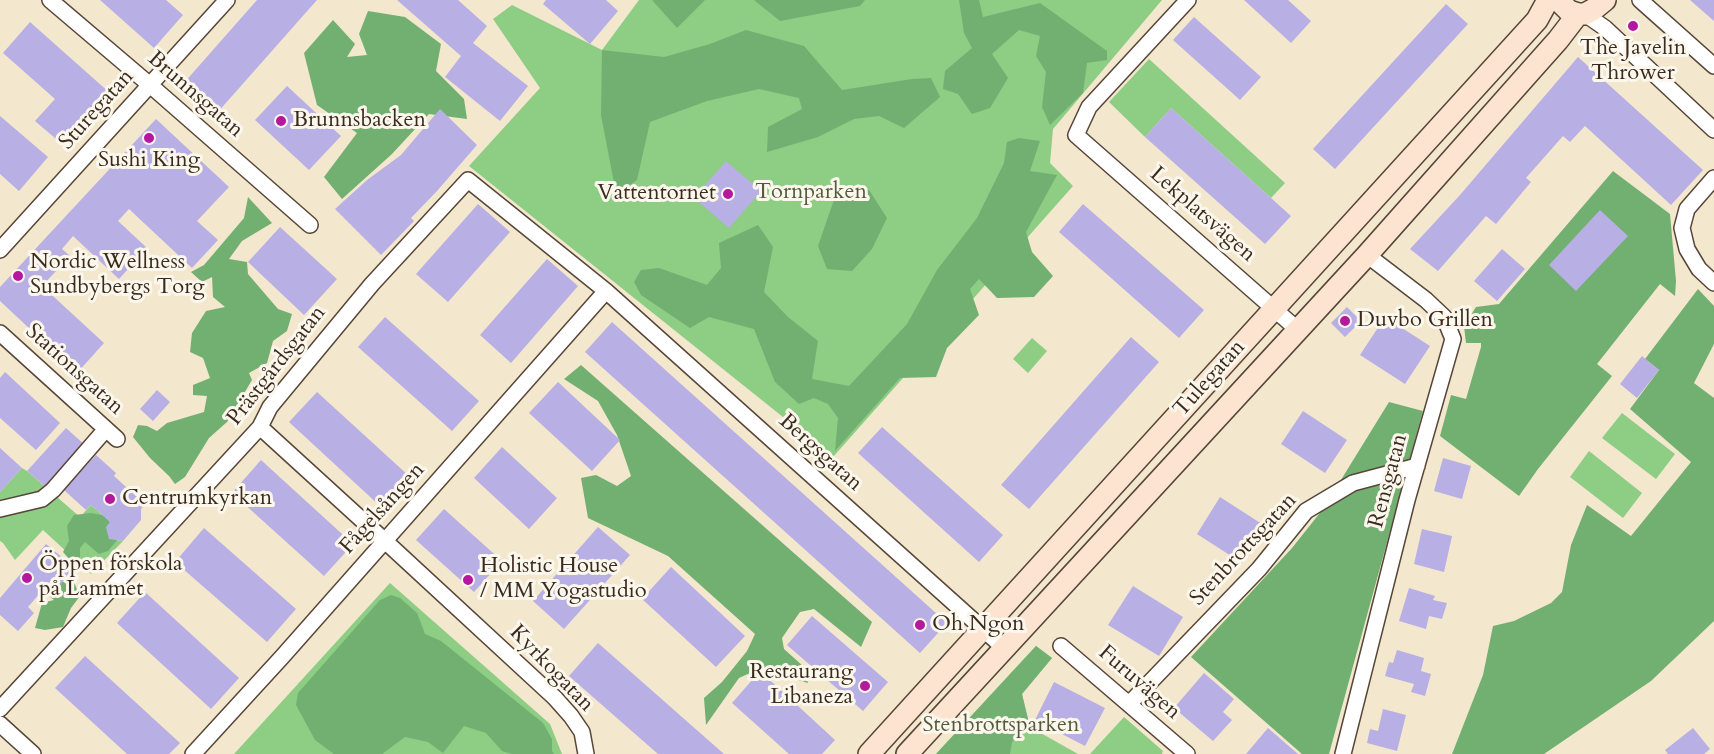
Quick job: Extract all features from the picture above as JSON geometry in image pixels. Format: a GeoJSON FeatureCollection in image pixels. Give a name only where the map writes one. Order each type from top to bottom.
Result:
{"type":"FeatureCollection","features":[{"type":"Feature","properties":{"kind":"street","name":"Brunnsgatan"},"geometry":{"type":"LineString","coordinates":[[50,0],[310,225]]}},
{"type":"Feature","properties":{"kind":"street","name":"Sturegatan"},"geometry":{"type":"LineString","coordinates":[[0,250],[227,0]]}},
{"type":"Feature","properties":{"kind":"street","name":"Lekplatsvägen"},"geometry":{"type":"LineString","coordinates":[[1188,0],[1089,107],[1076,135],[1298,330]]}},
{"type":"Feature","properties":{"kind":"street","name":"Tulegatan"},"geometry":{"type":"LineString","coordinates":[[869,754],[1537,20],[1548,0]]}},
{"type":"Feature","properties":{"kind":"street"},"geometry":{"type":"LineString","coordinates":[[1558,0],[1569,10],[1582,14],[1605,28],[1714,130]]}},
{"type":"Feature","properties":{"kind":"street","name":"Tulegatan"},"geometry":{"type":"LineString","coordinates":[[907,754],[1367,255],[1582,14],[1594,9],[1605,0]]}},
{"type":"Feature","properties":{"kind":"street"},"geometry":{"type":"LineString","coordinates":[[1640,0],[1714,66]]}},
{"type":"Feature","properties":{"kind":"street"},"geometry":{"type":"LineString","coordinates":[[1714,178],[1686,209],[1682,228],[1688,249],[1699,269],[1714,283]]}},
{"type":"Feature","properties":{"kind":"street","name":"Prästgårdsgatan"},"geometry":{"type":"LineString","coordinates":[[0,709],[260,427],[270,407],[372,284],[468,180],[606,291]]}},
{"type":"Feature","properties":{"kind":"street","name":"Rensgatan"},"geometry":{"type":"LineString","coordinates":[[1343,754],[1417,466],[1453,339],[1444,317],[1426,300],[1367,255]]}},
{"type":"Feature","properties":{"kind":"street","name":"Fågelsången"},"geometry":{"type":"LineString","coordinates":[[193,754],[282,657],[606,291]]}},
{"type":"Feature","properties":{"kind":"street","name":"Bergsgatan"},"geometry":{"type":"LineString","coordinates":[[606,291],[1004,648]]}},
{"type":"Feature","properties":{"kind":"street","name":"Stationsgatan"},"geometry":{"type":"LineString","coordinates":[[0,333],[112,434],[42,499],[0,509]]}},
{"type":"Feature","properties":{"kind":"street","name":"Kyrkogatan"},"geometry":{"type":"LineString","coordinates":[[260,427],[555,698],[582,732],[586,754]]}},
{"type":"Feature","properties":{"kind":"street","name":"Stenbrottsgatan"},"geometry":{"type":"LineString","coordinates":[[1130,703],[1259,569],[1306,511],[1353,483],[1417,466]]}},
{"type":"Feature","properties":{"kind":"street","name":"Furuvägen"},"geometry":{"type":"LineString","coordinates":[[1061,646],[1130,703],[1178,751]]}},
{"type":"Feature","properties":{"kind":"street"},"geometry":{"type":"LineString","coordinates":[[0,724],[33,754]]}},
{"type":"Feature","properties":{"kind":"green space","name":"Tornparken"},"geometry":{"type":"Polygon","coordinates":[[[639,0],[1162,0],[1053,129],[1050,163],[1073,186],[833,457],[469,166],[540,88],[493,19],[512,5],[602,50],[639,0]]]}},
{"type":"Feature","properties":{"kind":"green space"},"geometry":{"type":"Polygon","coordinates":[[[652,0],[705,0],[677,28],[652,0]]]}},
{"type":"Feature","properties":{"kind":"green space"},"geometry":{"type":"Polygon","coordinates":[[[754,0],[865,0],[860,6],[780,21],[754,0]]]}},
{"type":"Feature","properties":{"kind":"green space"},"geometry":{"type":"Polygon","coordinates":[[[959,0],[979,0],[983,17],[1040,3],[1107,51],[1107,60],[1087,63],[1083,93],[1050,125],[1042,107],[1046,72],[1036,56],[1040,36],[1019,30],[992,54],[1008,78],[990,108],[972,114],[958,94],[943,89],[945,71],[972,48],[964,33],[959,0]]]}},
{"type":"Feature","properties":{"kind":"green space"},"geometry":{"type":"Polygon","coordinates":[[[368,11],[405,17],[441,44],[436,71],[464,99],[467,119],[429,114],[392,154],[342,199],[324,177],[357,133],[317,105],[304,53],[333,20],[355,44],[347,57],[367,55],[359,34],[368,11]]]}},
{"type":"Feature","properties":{"kind":"green space"},"geometry":{"type":"Polygon","coordinates":[[[746,30],[804,46],[842,90],[931,78],[940,97],[904,128],[879,116],[854,119],[818,137],[767,152],[768,127],[802,109],[799,98],[759,89],[707,101],[650,122],[637,180],[627,187],[615,188],[601,115],[602,50],[664,57],[710,44],[746,30]]]}},
{"type":"Feature","properties":{"kind":"green space"},"geometry":{"type":"Polygon","coordinates":[[[1149,59],[1285,183],[1271,198],[1171,108],[1145,137],[1109,102],[1149,59]]]}},
{"type":"Feature","properties":{"kind":"green space"},"geometry":{"type":"Polygon","coordinates":[[[1019,138],[1040,141],[1030,171],[1057,175],[1026,232],[1032,252],[1053,276],[1034,297],[997,298],[979,279],[970,289],[979,315],[947,348],[936,377],[900,378],[835,451],[838,418],[828,404],[814,398],[799,404],[775,382],[754,329],[709,317],[690,328],[641,295],[634,282],[641,270],[659,268],[707,285],[721,268],[719,243],[758,225],[773,247],[764,292],[788,317],[818,341],[812,379],[849,386],[907,324],[937,270],[977,218],[1004,163],[1007,142],[1019,138]]]}},
{"type":"Feature","properties":{"kind":"green space"},"geometry":{"type":"Polygon","coordinates":[[[1613,171],[1670,214],[1676,281],[1675,296],[1660,284],[1597,364],[1612,376],[1519,496],[1440,436],[1451,395],[1466,399],[1481,347],[1481,343],[1466,343],[1464,326],[1476,307],[1499,304],[1613,171]]]}},
{"type":"Feature","properties":{"kind":"green space"},"geometry":{"type":"Polygon","coordinates":[[[869,190],[887,218],[872,249],[852,271],[827,269],[818,246],[837,191],[869,190]]]}},
{"type":"Feature","properties":{"kind":"green space"},"geometry":{"type":"Polygon","coordinates":[[[248,197],[272,223],[242,241],[229,259],[247,262],[248,274],[278,309],[292,314],[287,331],[273,341],[267,363],[249,373],[252,380],[227,422],[209,438],[185,477],[175,484],[133,437],[138,425],[157,431],[167,423],[204,412],[207,396],[193,395],[193,385],[210,378],[203,358],[190,352],[192,333],[206,311],[225,307],[213,297],[212,277],[202,282],[191,272],[204,265],[244,218],[248,197]]]}},
{"type":"Feature","properties":{"kind":"green space"},"geometry":{"type":"Polygon","coordinates":[[[1698,289],[1714,306],[1714,344],[1694,383],[1714,398],[1714,621],[1651,681],[1544,754],[1452,754],[1483,675],[1493,626],[1514,621],[1551,603],[1562,592],[1571,545],[1587,505],[1631,536],[1691,462],[1630,409],[1659,370],[1645,359],[1698,289]]]}},
{"type":"Feature","properties":{"kind":"green space"},"geometry":{"type":"Polygon","coordinates":[[[1032,338],[1047,351],[1028,373],[1013,359],[1032,338]]]}},
{"type":"Feature","properties":{"kind":"green space"},"geometry":{"type":"Polygon","coordinates":[[[581,365],[872,622],[861,647],[814,609],[800,612],[782,638],[784,649],[803,666],[808,683],[761,668],[739,678],[706,725],[704,698],[722,682],[747,651],[755,634],[668,556],[588,518],[581,478],[596,475],[617,486],[631,476],[617,435],[598,401],[564,379],[581,365]]]}},
{"type":"Feature","properties":{"kind":"green space"},"geometry":{"type":"Polygon","coordinates":[[[1389,402],[1423,411],[1329,754],[1302,754],[1191,657],[1292,548],[1323,509],[1389,402]]]}},
{"type":"Feature","properties":{"kind":"green space"},"geometry":{"type":"Polygon","coordinates":[[[1622,413],[1675,454],[1656,479],[1602,438],[1622,413]]]}},
{"type":"Feature","properties":{"kind":"green space"},"geometry":{"type":"Polygon","coordinates":[[[1589,451],[1642,493],[1623,518],[1570,477],[1589,451]]]}},
{"type":"Feature","properties":{"kind":"green space"},"geometry":{"type":"Polygon","coordinates":[[[22,468],[80,517],[91,505],[110,522],[109,539],[123,541],[91,574],[43,530],[15,560],[0,541],[0,492],[22,468]]]}},
{"type":"Feature","properties":{"kind":"green space"},"geometry":{"type":"Polygon","coordinates":[[[91,513],[107,516],[118,539],[108,551],[99,554],[85,542],[80,548],[80,558],[70,560],[63,552],[69,541],[67,526],[74,515],[91,513]]]}},
{"type":"Feature","properties":{"kind":"green space"},"geometry":{"type":"Polygon","coordinates":[[[73,580],[80,596],[71,608],[63,627],[45,630],[35,628],[42,603],[54,600],[49,596],[53,584],[73,580]]]}},
{"type":"Feature","properties":{"kind":"green space"},"geometry":{"type":"Polygon","coordinates":[[[390,583],[550,724],[562,754],[234,754],[390,583]]]}},
{"type":"Feature","properties":{"kind":"green space"},"geometry":{"type":"Polygon","coordinates":[[[391,595],[400,598],[417,613],[425,634],[441,641],[543,723],[552,739],[554,754],[512,754],[502,751],[486,733],[464,726],[443,753],[428,742],[405,737],[382,754],[334,754],[315,740],[296,705],[298,693],[380,600],[391,595]]]}},
{"type":"Feature","properties":{"kind":"green space","name":"Stenbrottsparken"},"geometry":{"type":"Polygon","coordinates":[[[1036,646],[1052,658],[1022,694],[1030,727],[1078,754],[936,754],[1036,646]]]}},
{"type":"Feature","properties":{"kind":"green space","name":"Stenbrottsparken"},"geometry":{"type":"Polygon","coordinates":[[[1036,646],[1052,658],[1022,694],[1030,728],[1012,742],[1010,754],[936,754],[1036,646]]]}},
{"type":"Feature","properties":{"kind":"green space","name":"Stenbrottsparken"},"geometry":{"type":"Polygon","coordinates":[[[1124,717],[1163,751],[1162,754],[1090,754],[1124,717]]]}},
{"type":"Feature","properties":{"kind":"building"},"geometry":{"type":"Polygon","coordinates":[[[100,0],[166,0],[183,15],[154,48],[100,0]]]}},
{"type":"Feature","properties":{"kind":"building"},"geometry":{"type":"Polygon","coordinates":[[[257,0],[317,0],[217,113],[183,84],[257,0]]]}},
{"type":"Feature","properties":{"kind":"building"},"geometry":{"type":"Polygon","coordinates":[[[397,0],[458,0],[487,26],[473,43],[528,86],[500,121],[445,77],[461,56],[397,0]]]}},
{"type":"Feature","properties":{"kind":"building"},"geometry":{"type":"Polygon","coordinates":[[[546,0],[606,0],[618,11],[590,44],[543,4],[546,0]]]}},
{"type":"Feature","properties":{"kind":"building"},"geometry":{"type":"Polygon","coordinates":[[[1244,0],[1288,0],[1311,21],[1291,43],[1244,0]]]}},
{"type":"Feature","properties":{"kind":"building"},"geometry":{"type":"Polygon","coordinates":[[[1690,0],[1714,0],[1714,21],[1690,0]]]}},
{"type":"Feature","properties":{"kind":"building"},"geometry":{"type":"Polygon","coordinates":[[[1446,4],[1468,24],[1335,169],[1313,149],[1446,4]]]}},
{"type":"Feature","properties":{"kind":"building"},"geometry":{"type":"Polygon","coordinates":[[[1194,17],[1261,77],[1240,100],[1173,40],[1194,17]]]}},
{"type":"Feature","properties":{"kind":"building"},"geometry":{"type":"Polygon","coordinates":[[[30,22],[111,94],[84,125],[81,123],[62,144],[35,121],[55,99],[3,53],[30,22]]]}},
{"type":"Feature","properties":{"kind":"building"},"geometry":{"type":"Polygon","coordinates":[[[1578,57],[1703,170],[1671,205],[1585,126],[1570,142],[1563,136],[1526,178],[1531,182],[1496,224],[1486,216],[1438,271],[1410,249],[1460,195],[1578,57]]]}},
{"type":"Feature","properties":{"kind":"building"},"geometry":{"type":"Polygon","coordinates":[[[287,86],[341,136],[309,170],[255,120],[287,86]]]}},
{"type":"Feature","properties":{"kind":"building"},"geometry":{"type":"Polygon","coordinates":[[[1171,108],[1291,216],[1265,244],[1145,137],[1171,108]]]}},
{"type":"Feature","properties":{"kind":"building"},"geometry":{"type":"Polygon","coordinates":[[[440,109],[477,145],[411,218],[414,221],[381,255],[335,209],[367,180],[401,155],[440,109]]]}},
{"type":"Feature","properties":{"kind":"building"},"geometry":{"type":"Polygon","coordinates":[[[0,116],[48,157],[19,191],[0,174],[0,116]]]}},
{"type":"Feature","properties":{"kind":"building"},"geometry":{"type":"Polygon","coordinates":[[[156,119],[229,187],[197,221],[218,240],[192,268],[129,209],[118,221],[147,248],[119,279],[73,236],[62,249],[70,256],[42,286],[104,343],[77,373],[0,301],[0,287],[156,119]]]}},
{"type":"Feature","properties":{"kind":"building","name":"Vattentornet"},"geometry":{"type":"Polygon","coordinates":[[[726,161],[761,191],[729,228],[694,198],[726,161]]]}},
{"type":"Feature","properties":{"kind":"building"},"geometry":{"type":"Polygon","coordinates":[[[478,204],[510,232],[448,302],[416,274],[478,204]]]}},
{"type":"Feature","properties":{"kind":"building"},"geometry":{"type":"Polygon","coordinates":[[[1083,204],[1204,310],[1179,338],[1059,232],[1083,204]]]}},
{"type":"Feature","properties":{"kind":"building"},"geometry":{"type":"Polygon","coordinates":[[[1600,210],[1628,236],[1576,291],[1549,265],[1600,210]]]}},
{"type":"Feature","properties":{"kind":"building"},"geometry":{"type":"Polygon","coordinates":[[[280,227],[337,279],[304,315],[248,262],[280,227]]]}},
{"type":"Feature","properties":{"kind":"building"},"geometry":{"type":"Polygon","coordinates":[[[1502,249],[1525,269],[1497,301],[1474,281],[1502,249]]]}},
{"type":"Feature","properties":{"kind":"building"},"geometry":{"type":"Polygon","coordinates":[[[547,259],[578,286],[511,363],[480,335],[547,259]]]}},
{"type":"Feature","properties":{"kind":"building"},"geometry":{"type":"Polygon","coordinates":[[[1347,307],[1361,321],[1345,337],[1331,323],[1347,307]]]}},
{"type":"Feature","properties":{"kind":"building"},"geometry":{"type":"Polygon","coordinates":[[[385,317],[479,401],[452,431],[358,347],[385,317]]]}},
{"type":"Feature","properties":{"kind":"building"},"geometry":{"type":"Polygon","coordinates":[[[1385,317],[1430,346],[1405,384],[1360,355],[1385,317]]]}},
{"type":"Feature","properties":{"kind":"building"},"geometry":{"type":"Polygon","coordinates":[[[612,322],[947,623],[920,653],[585,352],[612,322]]]}},
{"type":"Feature","properties":{"kind":"building"},"geometry":{"type":"Polygon","coordinates":[[[1131,337],[1159,362],[1029,509],[1001,485],[1131,337]]]}},
{"type":"Feature","properties":{"kind":"building"},"geometry":{"type":"Polygon","coordinates":[[[1642,356],[1659,370],[1637,398],[1620,384],[1642,356]]]}},
{"type":"Feature","properties":{"kind":"building"},"geometry":{"type":"Polygon","coordinates":[[[5,372],[60,423],[36,450],[0,418],[0,378],[5,372]]]}},
{"type":"Feature","properties":{"kind":"building"},"geometry":{"type":"Polygon","coordinates":[[[558,382],[620,440],[592,471],[529,413],[558,382]]]}},
{"type":"Feature","properties":{"kind":"building"},"geometry":{"type":"Polygon","coordinates":[[[157,390],[170,402],[153,421],[140,409],[157,390]]]}},
{"type":"Feature","properties":{"kind":"building"},"geometry":{"type":"Polygon","coordinates":[[[317,392],[409,476],[381,507],[289,422],[317,392]]]}},
{"type":"Feature","properties":{"kind":"building"},"geometry":{"type":"Polygon","coordinates":[[[1303,411],[1347,440],[1325,473],[1281,444],[1303,411]]]}},
{"type":"Feature","properties":{"kind":"building"},"geometry":{"type":"Polygon","coordinates":[[[882,427],[1003,535],[979,562],[858,453],[882,427]]]}},
{"type":"Feature","properties":{"kind":"building"},"geometry":{"type":"Polygon","coordinates":[[[66,428],[86,446],[48,489],[27,471],[66,428]]]}},
{"type":"Feature","properties":{"kind":"building"},"geometry":{"type":"Polygon","coordinates":[[[502,447],[557,498],[529,529],[474,478],[502,447]]]}},
{"type":"Feature","properties":{"kind":"building"},"geometry":{"type":"Polygon","coordinates":[[[0,448],[22,468],[0,492],[0,448]]]}},
{"type":"Feature","properties":{"kind":"building","name":"Centrumkyrkan"},"geometry":{"type":"Polygon","coordinates":[[[96,455],[137,497],[141,493],[149,500],[141,509],[141,520],[123,541],[109,539],[106,527],[110,522],[91,505],[86,510],[64,490],[96,455]]]}},
{"type":"Feature","properties":{"kind":"building"},"geometry":{"type":"Polygon","coordinates":[[[1443,458],[1471,466],[1462,499],[1434,491],[1443,458]]]}},
{"type":"Feature","properties":{"kind":"building"},"geometry":{"type":"Polygon","coordinates":[[[261,460],[353,544],[324,576],[232,493],[261,460]]]}},
{"type":"Feature","properties":{"kind":"building"},"geometry":{"type":"Polygon","coordinates":[[[1220,497],[1265,526],[1242,563],[1197,534],[1220,497]]]}},
{"type":"Feature","properties":{"kind":"building"},"geometry":{"type":"Polygon","coordinates":[[[444,509],[502,561],[474,592],[416,540],[444,509]]]}},
{"type":"Feature","properties":{"kind":"building"},"geometry":{"type":"Polygon","coordinates":[[[598,527],[630,555],[564,629],[533,601],[598,527]]]}},
{"type":"Feature","properties":{"kind":"building"},"geometry":{"type":"Polygon","coordinates":[[[204,528],[296,609],[267,642],[175,562],[204,528]]]}},
{"type":"Feature","properties":{"kind":"building"},"geometry":{"type":"Polygon","coordinates":[[[1422,529],[1452,536],[1444,572],[1414,564],[1422,529]]]}},
{"type":"Feature","properties":{"kind":"building"},"geometry":{"type":"Polygon","coordinates":[[[46,544],[75,568],[61,584],[54,577],[28,607],[34,613],[18,631],[0,615],[0,598],[46,544]]]}},
{"type":"Feature","properties":{"kind":"building"},"geometry":{"type":"Polygon","coordinates":[[[671,567],[745,636],[716,667],[642,599],[671,567]]]}},
{"type":"Feature","properties":{"kind":"building"},"geometry":{"type":"Polygon","coordinates":[[[1133,586],[1183,617],[1159,656],[1108,625],[1133,586]]]}},
{"type":"Feature","properties":{"kind":"building"},"geometry":{"type":"Polygon","coordinates":[[[1409,588],[1435,596],[1433,600],[1447,603],[1442,619],[1429,616],[1426,629],[1399,621],[1409,588]]]}},
{"type":"Feature","properties":{"kind":"building"},"geometry":{"type":"Polygon","coordinates":[[[145,592],[239,678],[211,709],[117,623],[145,592]]]}},
{"type":"Feature","properties":{"kind":"building"},"geometry":{"type":"Polygon","coordinates":[[[812,616],[888,682],[863,711],[787,645],[812,616]]]}},
{"type":"Feature","properties":{"kind":"building"},"geometry":{"type":"Polygon","coordinates":[[[598,643],[724,754],[658,754],[569,676],[598,643]]]}},
{"type":"Feature","properties":{"kind":"building"},"geometry":{"type":"Polygon","coordinates":[[[1397,650],[1424,658],[1421,671],[1431,674],[1425,696],[1411,692],[1414,684],[1385,676],[1389,662],[1393,663],[1397,650]]]}},
{"type":"Feature","properties":{"kind":"building"},"geometry":{"type":"Polygon","coordinates":[[[85,656],[180,743],[169,754],[127,754],[55,688],[85,656]]]}},
{"type":"Feature","properties":{"kind":"building"},"geometry":{"type":"Polygon","coordinates":[[[760,671],[835,740],[822,754],[789,754],[732,703],[760,671]]]}},
{"type":"Feature","properties":{"kind":"building"},"geometry":{"type":"Polygon","coordinates":[[[1204,673],[1234,699],[1223,712],[1232,720],[1213,741],[1174,708],[1204,673]]]}},
{"type":"Feature","properties":{"kind":"building"},"geometry":{"type":"Polygon","coordinates":[[[1054,682],[1105,708],[1085,746],[1035,720],[1054,682]]]}},
{"type":"Feature","properties":{"kind":"building"},"geometry":{"type":"Polygon","coordinates":[[[1383,709],[1406,715],[1397,751],[1367,743],[1370,729],[1378,731],[1383,709]]]}},
{"type":"Feature","properties":{"kind":"building"},"geometry":{"type":"Polygon","coordinates":[[[1268,728],[1298,754],[1246,754],[1268,728]]]}},
{"type":"Feature","properties":{"kind":"building"},"geometry":{"type":"Polygon","coordinates":[[[1693,728],[1710,749],[1704,754],[1668,754],[1665,750],[1693,728]]]}},
{"type":"Feature","properties":{"kind":"place","name":"The Javelin Thrower"},"geometry":{"type":"Point","coordinates":[1633,26]}},
{"type":"Feature","properties":{"kind":"place","name":"Brunnsbacken"},"geometry":{"type":"Point","coordinates":[281,121]}},
{"type":"Feature","properties":{"kind":"place","name":"Sushi King"},"geometry":{"type":"Point","coordinates":[149,138]}},
{"type":"Feature","properties":{"kind":"place","name":"Vattentornet"},"geometry":{"type":"Point","coordinates":[728,194]}},
{"type":"Feature","properties":{"kind":"place","name":"Nordic Wellness Sundbybergs Torg"},"geometry":{"type":"Point","coordinates":[18,276]}},
{"type":"Feature","properties":{"kind":"place","name":"Duvbo Grillen"},"geometry":{"type":"Point","coordinates":[1345,321]}},
{"type":"Feature","properties":{"kind":"place","name":"Centrumkyrkan"},"geometry":{"type":"Point","coordinates":[110,499]}},
{"type":"Feature","properties":{"kind":"place","name":"Öppen förskola på Lammet"},"geometry":{"type":"Point","coordinates":[27,578]}},
{"type":"Feature","properties":{"kind":"place","name":"Holistic House / MM Yogastudio"},"geometry":{"type":"Point","coordinates":[468,580]}},
{"type":"Feature","properties":{"kind":"place","name":"Oh Ngon"},"geometry":{"type":"Point","coordinates":[920,625]}},
{"type":"Feature","properties":{"kind":"place","name":"Restaurang Libaneza"},"geometry":{"type":"Point","coordinates":[865,686]}}]}
